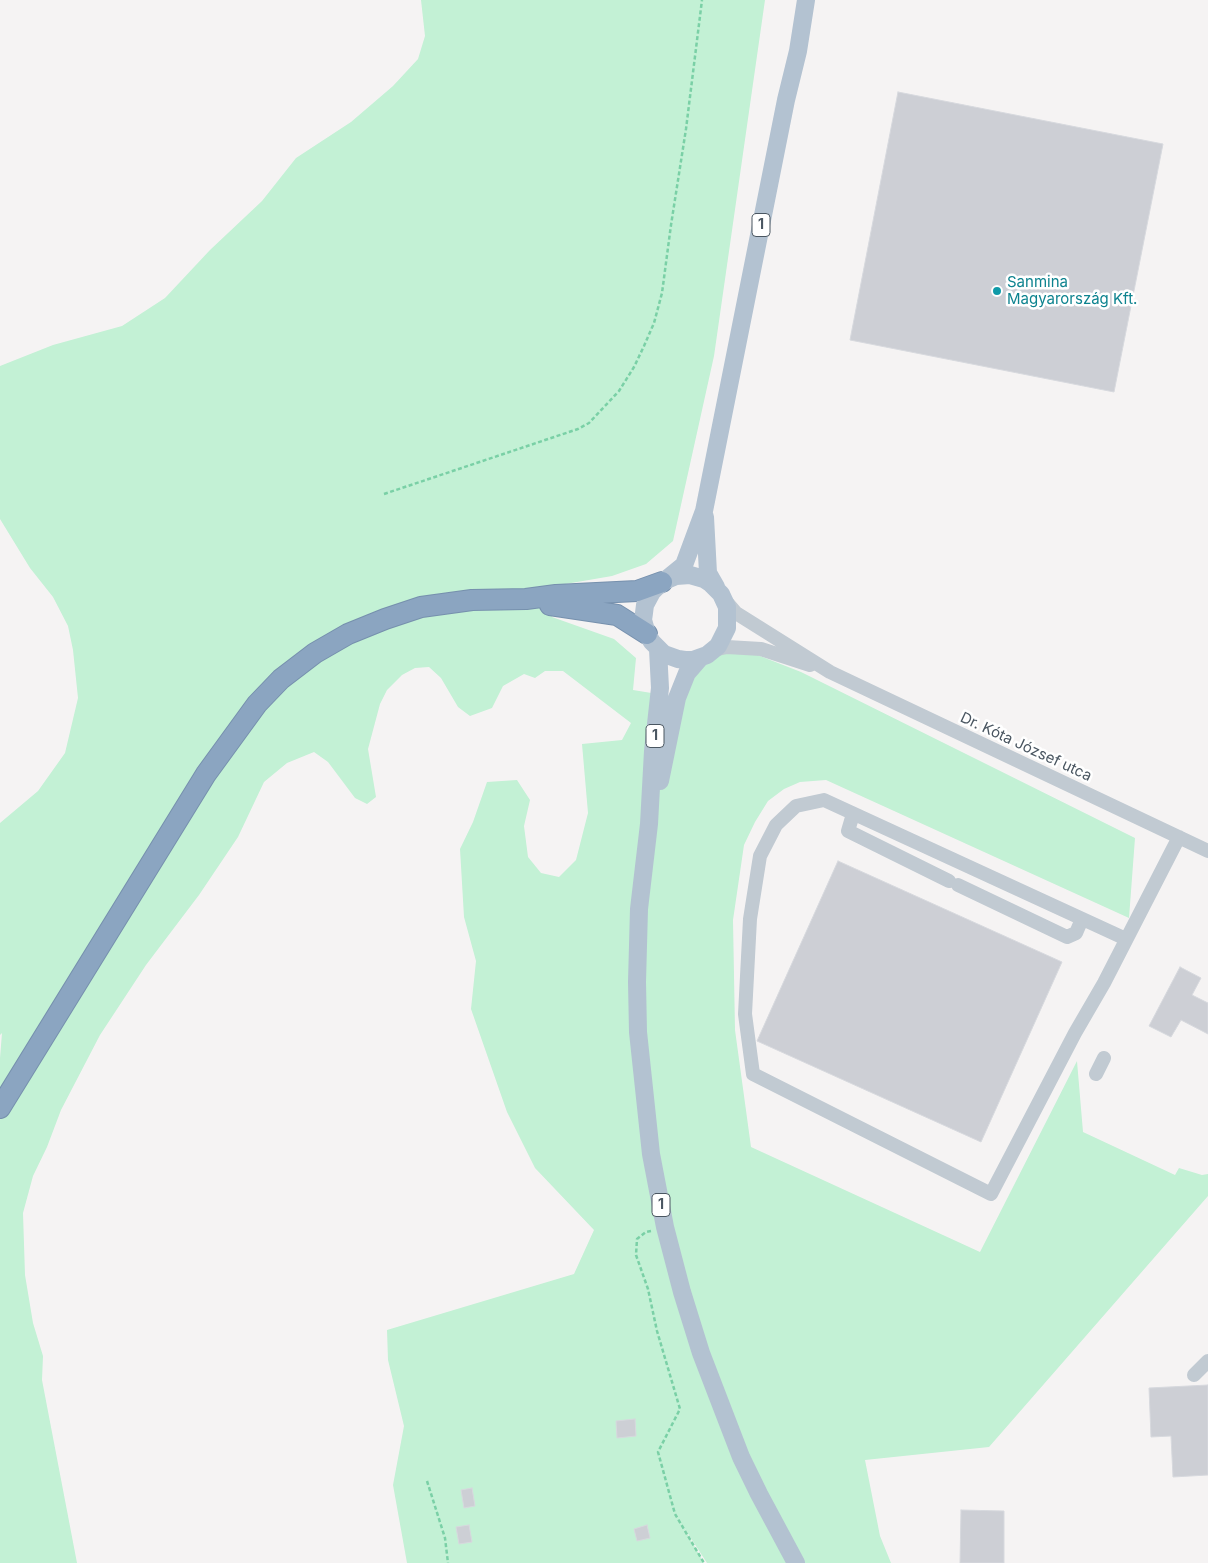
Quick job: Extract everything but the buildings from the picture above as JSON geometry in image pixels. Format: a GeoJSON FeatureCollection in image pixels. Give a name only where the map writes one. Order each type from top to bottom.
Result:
{"type":"FeatureCollection","features":[{"type":"Feature","properties":{"kind":"highway"},"geometry":{"type":"LineString","coordinates":[[0,1108],[206,774],[257,704],[281,679],[315,653],[348,634],[385,619],[430,606],[472,600],[526,599],[556,595],[637,591],[662,582]]}},
{"type":"Feature","properties":{"kind":"highway"},"geometry":{"type":"LineString","coordinates":[[526,599],[554,606],[617,615],[652,642]]}},
{"type":"Feature","properties":{"kind":"main road","name":"1"},"geometry":{"type":"LineString","coordinates":[[796,1563],[759,1494],[722,1409],[701,1353],[682,1292],[665,1227],[650,1146],[638,1032],[637,982],[639,909],[649,824],[660,688],[652,642],[644,620],[645,605],[652,592],[684,564],[704,511],[786,100],[798,51],[806,0]]}},
{"type":"Feature","properties":{"kind":"main road","name":"1"},"geometry":{"type":"LineString","coordinates":[[649,824],[667,752],[677,698],[687,674],[722,640],[727,628],[728,614],[720,594],[708,573],[708,538],[704,511]]}},
{"type":"Feature","properties":{"kind":"main road"},"geometry":{"type":"LineString","coordinates":[[662,582],[676,576],[690,575],[704,579],[720,594]]}},
{"type":"Feature","properties":{"kind":"main road"},"geometry":{"type":"LineString","coordinates":[[652,642],[671,657],[678,659],[693,660],[706,654]]}},
{"type":"Feature","properties":{"kind":"street"},"geometry":{"type":"LineString","coordinates":[[720,594],[736,613],[830,672]]}},
{"type":"Feature","properties":{"kind":"street"},"geometry":{"type":"LineString","coordinates":[[706,654],[727,647],[761,649],[830,672]]}},
{"type":"Feature","properties":{"kind":"street","name":"Dr. Kóta József utca"},"geometry":{"type":"LineString","coordinates":[[830,672],[1208,851]]}},
{"type":"Feature","properties":{"kind":"street"},"geometry":{"type":"LineString","coordinates":[[1126,939],[824,800],[796,806],[776,825],[760,856],[750,920],[745,1014],[753,1074],[991,1194],[1074,1033],[1104,983],[1179,837]]}},
{"type":"Feature","properties":{"kind":"street"},"geometry":{"type":"LineString","coordinates":[[853,814],[848,831],[1038,924],[1067,937],[1076,933],[1082,919]]}},
{"type":"Feature","properties":{"kind":"street"},"geometry":{"type":"LineString","coordinates":[[1038,924],[1047,903]]}},
{"type":"Feature","properties":{"kind":"street"},"geometry":{"type":"LineString","coordinates":[[1096,1074],[1104,1058]]}},
{"type":"Feature","properties":{"kind":"street"},"geometry":{"type":"LineString","coordinates":[[1194,1375],[1208,1361]]}},
{"type":"Feature","properties":{"kind":"path"},"geometry":{"type":"LineString","coordinates":[[384,494],[578,429],[589,423],[620,391],[634,367],[654,323],[662,294],[686,129],[702,0]]}},
{"type":"Feature","properties":{"kind":"path"},"geometry":{"type":"LineString","coordinates":[[665,1227],[646,1232],[637,1239],[636,1255],[648,1289],[657,1331],[680,1409],[658,1452],[675,1514],[704,1563]]}},
{"type":"Feature","properties":{"kind":"path"},"geometry":{"type":"LineString","coordinates":[[427,1481],[445,1538],[448,1563]]}},
{"type":"Feature","properties":{"kind":"green space"},"geometry":{"type":"Polygon","coordinates":[[[421,0],[765,0],[714,356],[673,541],[646,564],[612,576],[548,587],[552,617],[614,639],[636,658],[633,690],[676,697],[715,654],[755,654],[801,672],[1135,838],[1129,918],[826,780],[800,782],[784,789],[768,801],[744,845],[733,920],[735,1030],[751,1147],[980,1252],[1077,1061],[1083,1132],[1175,1175],[1179,1168],[1202,1175],[1208,1174],[1208,1196],[989,1447],[865,1460],[880,1536],[891,1563],[707,1563],[683,1526],[704,1563],[407,1563],[393,1485],[404,1426],[388,1360],[387,1330],[574,1274],[594,1230],[535,1168],[507,1112],[471,1009],[476,961],[464,917],[460,849],[473,822],[487,782],[517,780],[530,800],[524,826],[528,857],[541,873],[559,877],[576,860],[588,813],[582,744],[622,740],[631,723],[563,671],[545,671],[535,678],[524,674],[503,686],[492,708],[470,716],[458,707],[441,678],[429,667],[415,668],[402,675],[387,690],[380,704],[368,749],[376,797],[367,804],[355,798],[328,762],[314,752],[287,763],[264,782],[238,837],[199,895],[146,965],[100,1035],[61,1110],[47,1147],[33,1176],[23,1213],[25,1275],[33,1323],[43,1356],[42,1380],[77,1563],[0,1563],[0,1058],[2,1033],[0,1035],[0,823],[38,791],[65,753],[78,698],[73,650],[68,626],[53,597],[30,568],[0,519],[0,366],[53,345],[122,326],[165,298],[210,250],[262,201],[296,158],[351,122],[393,86],[418,59],[425,36],[421,0]]]}},
{"type":"Feature","properties":{"kind":"place","name":"Sanmina Magyarország Kft."},"geometry":{"type":"Point","coordinates":[997,291]}}]}
